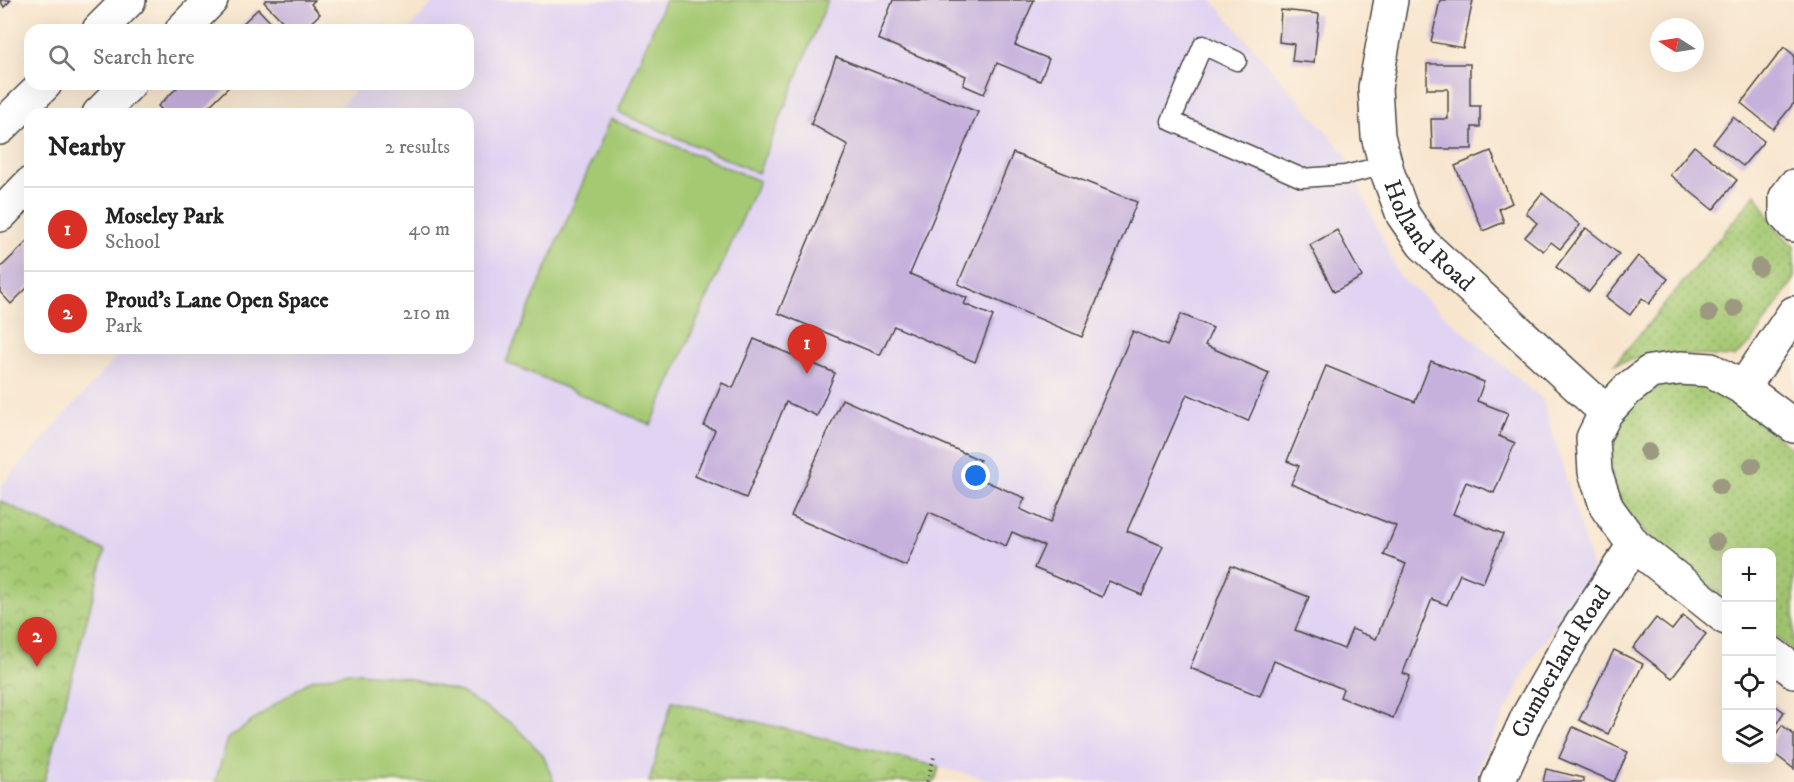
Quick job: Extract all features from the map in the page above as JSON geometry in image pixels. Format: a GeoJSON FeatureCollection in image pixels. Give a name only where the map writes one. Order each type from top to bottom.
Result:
{"type":"FeatureCollection","features":[{"type":"Feature","properties":{"kind":"street"},"geometry":{"type":"LineString","coordinates":[[105,24],[129,0]]}},
{"type":"Feature","properties":{"kind":"street"},"geometry":{"type":"LineString","coordinates":[[188,24],[211,0]]}},
{"type":"Feature","properties":{"kind":"street","name":"Holland Road"},"geometry":{"type":"LineString","coordinates":[[1391,0],[1375,88],[1378,136],[1403,215],[1423,244],[1606,412]]}},
{"type":"Feature","properties":{"kind":"street"},"geometry":{"type":"LineString","coordinates":[[0,128],[39,90]]}},
{"type":"Feature","properties":{"kind":"street"},"geometry":{"type":"LineString","coordinates":[[105,108],[123,90]]}},
{"type":"Feature","properties":{"kind":"street"},"geometry":{"type":"LineString","coordinates":[[1794,186],[1786,197],[1786,216],[1794,225]]}},
{"type":"Feature","properties":{"kind":"street"},"geometry":{"type":"LineString","coordinates":[[0,215],[24,190]]}},
{"type":"Feature","properties":{"kind":"street"},"geometry":{"type":"LineString","coordinates":[[1743,388],[1794,313]]}},
{"type":"Feature","properties":{"kind":"street"},"geometry":{"type":"LineString","coordinates":[[1722,615],[1634,545],[1607,508],[1595,472],[1593,438],[1606,412],[1627,390],[1650,372],[1681,368],[1711,370],[1743,388],[1794,426]]}},
{"type":"Feature","properties":{"kind":"street","name":"Cumberland Road"},"geometry":{"type":"LineString","coordinates":[[1498,782],[1528,716],[1573,637],[1634,545]]}},
{"type":"Feature","properties":{"kind":"street"},"geometry":{"type":"LineString","coordinates":[[1775,656],[1794,671]]}},
{"type":"Feature","properties":{"kind":"lane"},"geometry":{"type":"LineString","coordinates":[[1237,61],[1203,45],[1171,121],[1302,178],[1345,175],[1386,165]]}},
{"type":"Feature","properties":{"kind":"path"},"geometry":{"type":"LineString","coordinates":[[927,782],[935,753]]}},
{"type":"Feature","properties":{"kind":"shaded area"},"geometry":{"type":"Polygon","coordinates":[[[435,0],[1212,0],[1344,152],[1399,276],[1543,400],[1593,570],[1534,655],[1479,766],[1475,782],[999,782],[672,701],[649,782],[44,782],[105,551],[0,501],[0,487],[119,354],[474,354],[474,108],[338,108],[355,90],[474,90],[474,24],[413,24],[435,0]]]}},
{"type":"Feature","properties":{"kind":"green space"},"geometry":{"type":"Polygon","coordinates":[[[665,0],[828,0],[758,173],[618,112],[665,0]]]}},
{"type":"Feature","properties":{"kind":"green space"},"geometry":{"type":"Polygon","coordinates":[[[610,119],[759,181],[651,425],[506,362],[610,119]]]}},
{"type":"Feature","properties":{"kind":"green space"},"geometry":{"type":"Polygon","coordinates":[[[1756,194],[1776,229],[1794,246],[1794,279],[1751,343],[1734,357],[1658,353],[1615,364],[1756,194]]]}},
{"type":"Feature","properties":{"kind":"green space"},"geometry":{"type":"Polygon","coordinates":[[[1680,379],[1710,386],[1794,450],[1794,651],[1776,637],[1776,548],[1722,548],[1722,596],[1649,536],[1624,506],[1616,491],[1612,478],[1612,457],[1619,425],[1631,406],[1657,388],[1680,379]]]}},
{"type":"Feature","properties":{"kind":"green space"},"geometry":{"type":"Polygon","coordinates":[[[0,501],[105,551],[44,782],[0,782],[0,501]]]}},
{"type":"Feature","properties":{"kind":"green space"},"geometry":{"type":"Polygon","coordinates":[[[349,672],[402,677],[460,692],[514,725],[543,755],[554,782],[215,782],[228,739],[311,680],[349,672]]]}},
{"type":"Feature","properties":{"kind":"green space"},"geometry":{"type":"Polygon","coordinates":[[[672,701],[939,767],[935,782],[649,782],[672,701]]]}},
{"type":"Feature","properties":{"kind":"building"},"geometry":{"type":"Polygon","coordinates":[[[0,0],[11,0],[4,7],[0,0]]]}},
{"type":"Feature","properties":{"kind":"building"},"geometry":{"type":"Polygon","coordinates":[[[266,0],[315,0],[311,4],[320,14],[309,24],[285,24],[264,2],[266,0]]]}},
{"type":"Feature","properties":{"kind":"building"},"geometry":{"type":"Polygon","coordinates":[[[893,0],[1034,0],[1015,45],[1049,59],[1040,81],[997,63],[984,94],[963,85],[966,76],[878,39],[893,0]]]}},
{"type":"Feature","properties":{"kind":"building"},"geometry":{"type":"Polygon","coordinates":[[[1440,0],[1473,0],[1463,48],[1431,42],[1440,0]]]}},
{"type":"Feature","properties":{"kind":"building"},"geometry":{"type":"Polygon","coordinates":[[[258,9],[272,24],[242,24],[258,9]]]}},
{"type":"Feature","properties":{"kind":"building"},"geometry":{"type":"Polygon","coordinates":[[[1281,10],[1319,14],[1314,63],[1292,61],[1294,44],[1279,42],[1281,10]]]}},
{"type":"Feature","properties":{"kind":"building"},"geometry":{"type":"Polygon","coordinates":[[[1784,47],[1794,55],[1794,103],[1773,129],[1741,103],[1784,47]]]}},
{"type":"Feature","properties":{"kind":"building"},"geometry":{"type":"Polygon","coordinates":[[[836,57],[978,112],[910,274],[967,298],[964,304],[993,316],[975,362],[894,326],[880,355],[778,313],[848,145],[811,124],[836,57]]]}},
{"type":"Feature","properties":{"kind":"building"},"geometry":{"type":"Polygon","coordinates":[[[1427,64],[1470,64],[1470,106],[1480,106],[1480,127],[1472,127],[1472,149],[1432,149],[1431,119],[1448,119],[1448,89],[1427,89],[1427,64]]]}},
{"type":"Feature","properties":{"kind":"building"},"geometry":{"type":"Polygon","coordinates":[[[175,90],[226,90],[207,108],[160,108],[158,106],[175,90]]]}},
{"type":"Feature","properties":{"kind":"building"},"geometry":{"type":"Polygon","coordinates":[[[1733,117],[1764,141],[1743,166],[1713,143],[1733,117]]]}},
{"type":"Feature","properties":{"kind":"building"},"geometry":{"type":"Polygon","coordinates":[[[1694,146],[1737,180],[1713,210],[1670,175],[1694,146]]]}},
{"type":"Feature","properties":{"kind":"building"},"geometry":{"type":"Polygon","coordinates":[[[1491,151],[1512,203],[1499,209],[1504,222],[1483,231],[1455,166],[1491,151]]]}},
{"type":"Feature","properties":{"kind":"building"},"geometry":{"type":"Polygon","coordinates":[[[1013,153],[1137,202],[1082,337],[958,284],[1013,153]]]}},
{"type":"Feature","properties":{"kind":"building"},"geometry":{"type":"Polygon","coordinates":[[[1542,193],[1580,225],[1560,249],[1551,242],[1543,251],[1525,237],[1537,223],[1526,213],[1542,193]]]}},
{"type":"Feature","properties":{"kind":"building"},"geometry":{"type":"Polygon","coordinates":[[[1586,228],[1619,254],[1589,292],[1556,267],[1586,228]]]}},
{"type":"Feature","properties":{"kind":"building"},"geometry":{"type":"Polygon","coordinates":[[[1337,230],[1362,277],[1334,292],[1310,245],[1337,230]]]}},
{"type":"Feature","properties":{"kind":"building"},"geometry":{"type":"Polygon","coordinates":[[[24,245],[24,291],[11,304],[0,292],[0,268],[24,245]]]}},
{"type":"Feature","properties":{"kind":"building"},"geometry":{"type":"Polygon","coordinates":[[[1638,256],[1668,279],[1649,304],[1642,298],[1630,315],[1606,297],[1638,256]]]}},
{"type":"Feature","properties":{"kind":"building"},"geometry":{"type":"Polygon","coordinates":[[[1181,314],[1213,328],[1205,345],[1269,373],[1248,421],[1187,394],[1127,531],[1163,546],[1142,595],[1109,581],[1102,597],[1034,568],[1044,546],[1012,532],[1006,546],[929,512],[906,566],[791,516],[842,399],[980,460],[973,476],[1025,498],[1020,509],[1050,523],[1133,331],[1167,346],[1181,314]]]}},
{"type":"Feature","properties":{"kind":"building"},"geometry":{"type":"Polygon","coordinates":[[[754,339],[835,373],[817,416],[786,402],[746,498],[695,476],[715,430],[704,426],[722,383],[733,388],[754,339]]]}},
{"type":"Feature","properties":{"kind":"building"},"geometry":{"type":"Polygon","coordinates":[[[1431,361],[1484,382],[1477,401],[1508,413],[1499,436],[1515,443],[1494,493],[1466,482],[1453,514],[1503,534],[1483,583],[1460,574],[1447,605],[1432,599],[1403,673],[1410,676],[1393,718],[1340,697],[1343,689],[1274,661],[1260,696],[1190,668],[1231,566],[1309,597],[1295,630],[1344,649],[1352,629],[1376,639],[1406,564],[1384,555],[1396,526],[1291,484],[1299,466],[1287,461],[1326,366],[1415,402],[1431,361]]]}},
{"type":"Feature","properties":{"kind":"building"},"geometry":{"type":"Polygon","coordinates":[[[1683,616],[1706,634],[1672,678],[1633,648],[1656,618],[1672,630],[1683,616]]]}},
{"type":"Feature","properties":{"kind":"building"},"geometry":{"type":"Polygon","coordinates":[[[1614,650],[1643,664],[1608,734],[1579,720],[1614,650]]]}},
{"type":"Feature","properties":{"kind":"building"},"geometry":{"type":"Polygon","coordinates":[[[1776,706],[1784,712],[1776,725],[1776,706]]]}},
{"type":"Feature","properties":{"kind":"building"},"geometry":{"type":"Polygon","coordinates":[[[1782,725],[1794,735],[1794,769],[1776,755],[1776,734],[1782,725]]]}},
{"type":"Feature","properties":{"kind":"building"},"geometry":{"type":"Polygon","coordinates":[[[1573,727],[1628,752],[1614,782],[1559,758],[1573,727]]]}},
{"type":"Feature","properties":{"kind":"building"},"geometry":{"type":"Polygon","coordinates":[[[1546,769],[1584,778],[1584,782],[1543,782],[1546,769]]]}},
{"type":"Feature","properties":{"kind":"place","name":"Moseley Park"},"geometry":{"type":"Point","coordinates":[807,374]}},
{"type":"Feature","properties":{"kind":"place","name":"Proud's Lane Open Space"},"geometry":{"type":"Point","coordinates":[37,667]}}]}
